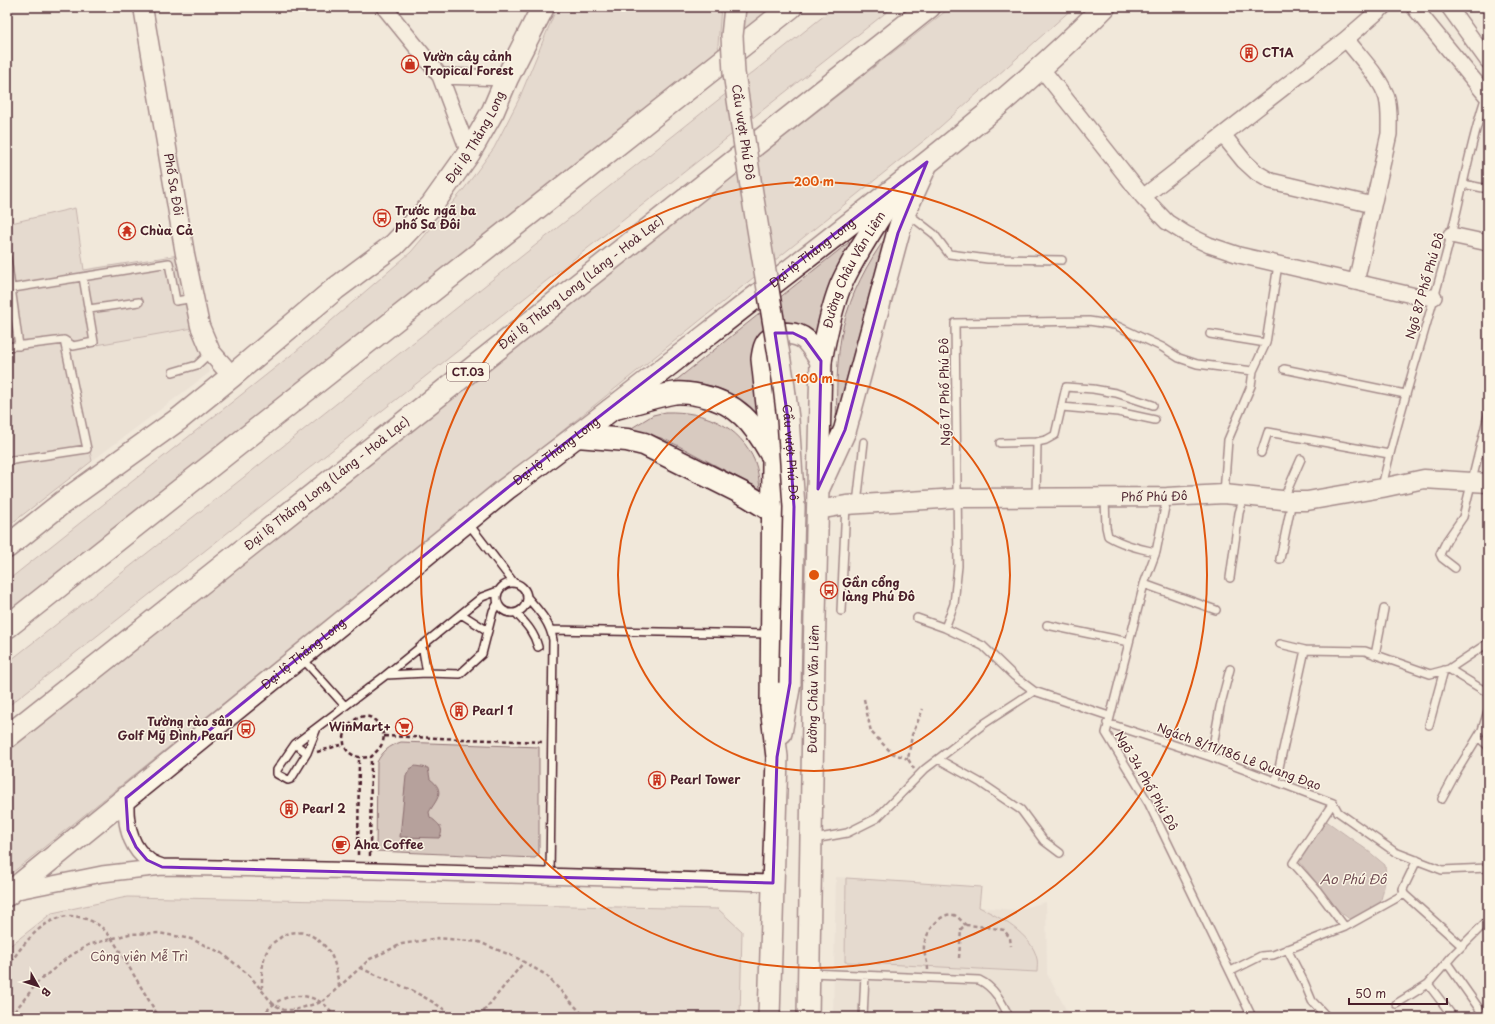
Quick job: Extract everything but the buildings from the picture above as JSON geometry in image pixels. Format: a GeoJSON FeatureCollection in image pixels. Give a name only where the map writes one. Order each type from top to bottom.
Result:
{"type":"FeatureCollection","features":[{"type":"Feature","properties":{"kind":"main road","name":"Đại lộ Thăng Long"},"geometry":{"type":"LineString","coordinates":[[7,547],[62,503],[179,419],[335,289],[394,245],[432,205],[469,153],[492,111],[543,7]]}},
{"type":"Feature","properties":{"kind":"main road","name":"Cầu vượt Phú Đô"},"geometry":{"type":"LineString","coordinates":[[735,7],[732,36],[734,73],[752,193],[783,379],[788,419],[794,507],[790,683],[777,757]]}},
{"type":"Feature","properties":{"kind":"main road"},"geometry":{"type":"LineString","coordinates":[[7,627],[791,7]]}},
{"type":"Feature","properties":{"kind":"main road","name":"Đại lộ Thăng Long (Láng - Hoà Lạc)"},"geometry":{"type":"LineString","coordinates":[[7,737],[929,7]]}},
{"type":"Feature","properties":{"kind":"main road","name":"Đại lộ Thăng Long"},"geometry":{"type":"LineString","coordinates":[[8,894],[506,489],[577,436],[901,184],[1027,81],[1071,41],[1104,7]]}},
{"type":"Feature","properties":{"kind":"main road"},"geometry":{"type":"LineString","coordinates":[[818,500],[845,430],[889,265],[906,211],[927,162]]}},
{"type":"Feature","properties":{"kind":"main road","name":"Đường Châu Văn Liêm"},"geometry":{"type":"LineString","coordinates":[[808,1017],[821,360],[828,324],[840,286],[855,257],[901,184]]}},
{"type":"Feature","properties":{"kind":"main road"},"geometry":{"type":"LineString","coordinates":[[770,1017],[777,757],[771,707],[774,512],[773,460],[762,359],[764,347],[770,339],[781,333],[793,333],[804,339],[821,360]]}},
{"type":"Feature","properties":{"kind":"main road"},"geometry":{"type":"LineString","coordinates":[[610,410],[674,393],[686,392],[710,397],[723,402],[744,416],[760,436],[773,460]]}},
{"type":"Feature","properties":{"kind":"main road"},"geometry":{"type":"LineString","coordinates":[[577,436],[627,440],[644,444],[748,496],[774,512]]}},
{"type":"Feature","properties":{"kind":"street","name":"Phố Sa Đôi"},"geometry":{"type":"LineString","coordinates":[[143,7],[185,254],[200,326],[211,352],[232,376]]}},
{"type":"Feature","properties":{"kind":"street"},"geometry":{"type":"LineString","coordinates":[[384,7],[440,76],[469,153]]}},
{"type":"Feature","properties":{"kind":"street"},"geometry":{"type":"LineString","coordinates":[[1143,198],[1346,39],[1383,7]]}},
{"type":"Feature","properties":{"kind":"street"},"geometry":{"type":"LineString","coordinates":[[1414,7],[1487,92]]}},
{"type":"Feature","properties":{"kind":"street"},"geometry":{"type":"LineString","coordinates":[[1449,7],[1488,61]]}},
{"type":"Feature","properties":{"kind":"street"},"geometry":{"type":"LineString","coordinates":[[1346,39],[1377,79],[1386,97],[1390,114],[1388,134],[1356,282]]}},
{"type":"Feature","properties":{"kind":"street"},"geometry":{"type":"LineString","coordinates":[[1041,68],[1143,198],[1167,222],[1186,234],[1209,245],[1239,255],[1420,297],[1434,297]]}},
{"type":"Feature","properties":{"kind":"street"},"geometry":{"type":"LineString","coordinates":[[440,76],[507,78]]}},
{"type":"Feature","properties":{"kind":"street"},"geometry":{"type":"LineString","coordinates":[[1223,135],[1244,161],[1257,173],[1271,181],[1373,205]]}},
{"type":"Feature","properties":{"kind":"street"},"geometry":{"type":"LineString","coordinates":[[1451,235],[1488,243]]}},
{"type":"Feature","properties":{"kind":"street","name":"Phố Phú Đô"},"geometry":{"type":"LineString","coordinates":[[818,500],[851,504],[957,498],[1224,494],[1307,501],[1382,488],[1424,478],[1480,482]]}},
{"type":"Feature","properties":{"kind":"street"},"geometry":{"type":"LineString","coordinates":[[126,798],[125,813],[128,830],[136,847],[147,860],[162,867]]}},
{"type":"Feature","properties":{"kind":"street"},"geometry":{"type":"LineString","coordinates":[[8,894],[102,874],[162,867],[773,883]]}},
{"type":"Feature","properties":{"kind":"lane","name":"Ngõ 87 Phố Phú Đô"},"geometry":{"type":"LineString","coordinates":[[1382,488],[1389,454],[1451,235],[1480,114],[1487,92]]}},
{"type":"Feature","properties":{"kind":"lane"},"geometry":{"type":"LineString","coordinates":[[1463,184],[1488,189]]}},
{"type":"Feature","properties":{"kind":"lane"},"geometry":{"type":"LineString","coordinates":[[906,211],[934,234],[949,254],[988,259],[1062,260]]}},
{"type":"Feature","properties":{"kind":"lane"},"geometry":{"type":"LineString","coordinates":[[7,258],[9,289],[19,346]]}},
{"type":"Feature","properties":{"kind":"lane"},"geometry":{"type":"LineString","coordinates":[[9,289],[169,263],[176,301],[194,298]]}},
{"type":"Feature","properties":{"kind":"lane"},"geometry":{"type":"LineString","coordinates":[[1224,494],[1228,440],[1251,386],[1253,371],[1266,343],[1277,271]]}},
{"type":"Feature","properties":{"kind":"lane"},"geometry":{"type":"LineString","coordinates":[[7,347],[64,340],[72,346],[94,342],[84,277]]}},
{"type":"Feature","properties":{"kind":"lane"},"geometry":{"type":"LineString","coordinates":[[89,309],[139,302]]}},
{"type":"Feature","properties":{"kind":"lane","name":"Ngõ 17 Phố Phú Đô"},"geometry":{"type":"LineString","coordinates":[[957,498],[955,323],[1089,321],[1115,325],[1162,347],[1179,358],[1197,364],[1253,371]]}},
{"type":"Feature","properties":{"kind":"lane"},"geometry":{"type":"LineString","coordinates":[[1210,334],[1266,343]]}},
{"type":"Feature","properties":{"kind":"lane"},"geometry":{"type":"LineString","coordinates":[[7,461],[87,449],[64,340]]}},
{"type":"Feature","properties":{"kind":"lane"},"geometry":{"type":"LineString","coordinates":[[173,372],[197,365],[211,352]]}},
{"type":"Feature","properties":{"kind":"lane"},"geometry":{"type":"LineString","coordinates":[[1284,369],[1405,394]]}},
{"type":"Feature","properties":{"kind":"lane"},"geometry":{"type":"LineString","coordinates":[[1000,443],[1036,442],[1046,440],[1055,435],[1066,387],[1093,389],[1116,393],[1153,405]]}},
{"type":"Feature","properties":{"kind":"lane"},"geometry":{"type":"LineString","coordinates":[[1062,407],[1118,412],[1155,420]]}},
{"type":"Feature","properties":{"kind":"lane"},"geometry":{"type":"LineString","coordinates":[[1455,568],[1442,558],[1440,554],[1447,540],[1463,517],[1480,482],[1488,415]]}},
{"type":"Feature","properties":{"kind":"lane"},"geometry":{"type":"LineString","coordinates":[[1261,454],[1268,432],[1389,454]]}},
{"type":"Feature","properties":{"kind":"lane"},"geometry":{"type":"LineString","coordinates":[[841,611],[851,504],[864,442]]}},
{"type":"Feature","properties":{"kind":"lane"},"geometry":{"type":"LineString","coordinates":[[1036,442],[1036,497]]}},
{"type":"Feature","properties":{"kind":"lane"},"geometry":{"type":"LineString","coordinates":[[1280,559],[1288,500],[1301,459]]}},
{"type":"Feature","properties":{"kind":"lane"},"geometry":{"type":"LineString","coordinates":[[1230,578],[1239,514],[1244,495]]}},
{"type":"Feature","properties":{"kind":"lane"},"geometry":{"type":"LineString","coordinates":[[1105,496],[1106,527],[1108,536],[1142,550],[1156,552]]}},
{"type":"Feature","properties":{"kind":"lane","name":"Ngõ 34 Phố Phú Đô"},"geometry":{"type":"LineString","coordinates":[[1167,496],[1156,552],[1144,584],[1108,720],[1106,734],[1149,804],[1252,1017]]}},
{"type":"Feature","properties":{"kind":"lane"},"geometry":{"type":"LineString","coordinates":[[945,628],[954,604],[956,588],[958,566],[957,498]]}},
{"type":"Feature","properties":{"kind":"lane"},"geometry":{"type":"LineString","coordinates":[[467,522],[514,583],[523,587],[527,597],[545,618],[551,630],[554,656],[550,876]]}},
{"type":"Feature","properties":{"kind":"lane"},"geometry":{"type":"LineString","coordinates":[[318,727],[307,754],[291,779],[288,780],[277,774],[277,770],[295,744],[386,675],[482,597],[498,591],[505,584],[514,583]]}},
{"type":"Feature","properties":{"kind":"lane"},"geometry":{"type":"LineString","coordinates":[[1144,584],[1216,610]]}},
{"type":"Feature","properties":{"kind":"lane"},"geometry":{"type":"LineString","coordinates":[[498,591],[498,603],[506,612],[516,613],[525,607],[527,597]]}},
{"type":"Feature","properties":{"kind":"lane"},"geometry":{"type":"LineString","coordinates":[[386,675],[427,673],[460,674],[481,656],[493,611],[498,603]]}},
{"type":"Feature","properties":{"kind":"lane"},"geometry":{"type":"LineString","coordinates":[[1375,655],[1384,608]]}},
{"type":"Feature","properties":{"kind":"lane"},"geometry":{"type":"LineString","coordinates":[[516,613],[530,628],[538,647]]}},
{"type":"Feature","properties":{"kind":"lane"},"geometry":{"type":"LineString","coordinates":[[461,614],[488,630]]}},
{"type":"Feature","properties":{"kind":"lane","name":"Ngách 8/11/186 Lê Quang Đạo"},"geometry":{"type":"LineString","coordinates":[[917,618],[945,628],[983,646],[1014,676],[1034,691],[1333,803],[1338,812],[1396,852],[1442,870],[1488,868]]}},
{"type":"Feature","properties":{"kind":"lane"},"geometry":{"type":"LineString","coordinates":[[1047,625],[1129,642]]}},
{"type":"Feature","properties":{"kind":"lane"},"geometry":{"type":"LineString","coordinates":[[551,630],[772,634]]}},
{"type":"Feature","properties":{"kind":"lane"},"geometry":{"type":"LineString","coordinates":[[1280,644],[1305,650],[1365,651],[1430,674],[1447,670],[1488,643]]}},
{"type":"Feature","properties":{"kind":"lane"},"geometry":{"type":"LineString","coordinates":[[422,645],[427,673]]}},
{"type":"Feature","properties":{"kind":"lane"},"geometry":{"type":"LineString","coordinates":[[1276,781],[1305,650]]}},
{"type":"Feature","properties":{"kind":"lane"},"geometry":{"type":"LineString","coordinates":[[301,656],[345,706]]}},
{"type":"Feature","properties":{"kind":"lane"},"geometry":{"type":"LineString","coordinates":[[1211,757],[1220,707],[1230,669]]}},
{"type":"Feature","properties":{"kind":"lane"},"geometry":{"type":"LineString","coordinates":[[1447,670],[1488,693]]}},
{"type":"Feature","properties":{"kind":"lane"},"geometry":{"type":"LineString","coordinates":[[1429,725],[1447,670]]}},
{"type":"Feature","properties":{"kind":"lane"},"geometry":{"type":"LineString","coordinates":[[812,839],[847,833],[877,818],[918,776],[938,759],[985,723],[1034,691]]}},
{"type":"Feature","properties":{"kind":"lane"},"geometry":{"type":"LineString","coordinates":[[1442,799],[1482,730],[1488,711]]}},
{"type":"Feature","properties":{"kind":"lane"},"geometry":{"type":"LineString","coordinates":[[1478,737],[1488,746]]}},
{"type":"Feature","properties":{"kind":"lane"},"geometry":{"type":"LineString","coordinates":[[295,744],[307,754]]}},
{"type":"Feature","properties":{"kind":"lane"},"geometry":{"type":"LineString","coordinates":[[938,759],[981,783],[1021,810],[1044,841],[1060,853]]}},
{"type":"Feature","properties":{"kind":"lane"},"geometry":{"type":"LineString","coordinates":[[1333,803],[1293,864],[1317,890],[1345,928]]}},
{"type":"Feature","properties":{"kind":"lane"},"geometry":{"type":"LineString","coordinates":[[1417,860],[1403,888],[1404,894],[1462,946]]}},
{"type":"Feature","properties":{"kind":"lane"},"geometry":{"type":"LineString","coordinates":[[1231,972],[1261,956],[1272,955],[1345,928],[1404,894]]}},
{"type":"Feature","properties":{"kind":"lane"},"geometry":{"type":"LineString","coordinates":[[1396,1004],[1428,984],[1488,920]]}},
{"type":"Feature","properties":{"kind":"lane"},"geometry":{"type":"LineString","coordinates":[[1287,949],[1312,1001],[1327,1017]]}},
{"type":"Feature","properties":{"kind":"lane"},"geometry":{"type":"LineString","coordinates":[[1447,962],[1486,1017]]}},
{"type":"Feature","properties":{"kind":"lane"},"geometry":{"type":"LineString","coordinates":[[809,972],[979,980],[986,983],[995,992],[1009,1017]]}},
{"type":"Feature","properties":{"kind":"lane"},"geometry":{"type":"LineString","coordinates":[[863,1017],[865,975]]}},
{"type":"Feature","properties":{"kind":"lane"},"geometry":{"type":"LineString","coordinates":[[1428,984],[1451,1014]]}},
{"type":"Feature","properties":{"kind":"path"},"geometry":{"type":"LineString","coordinates":[[864,699],[871,732],[892,753],[908,759],[918,776]]}},
{"type":"Feature","properties":{"kind":"path"},"geometry":{"type":"LineString","coordinates":[[908,759],[912,735],[923,709]]}},
{"type":"Feature","properties":{"kind":"path"},"geometry":{"type":"LineString","coordinates":[[370,856],[371,757],[383,744],[384,736],[377,722],[369,717],[362,716],[354,720],[346,729],[343,736],[344,744],[347,750],[359,757],[371,757]]}},
{"type":"Feature","properties":{"kind":"path"},"geometry":{"type":"LineString","coordinates":[[384,736],[543,742]]}},
{"type":"Feature","properties":{"kind":"path"},"geometry":{"type":"LineString","coordinates":[[307,754],[344,744]]}},
{"type":"Feature","properties":{"kind":"path"},"geometry":{"type":"LineString","coordinates":[[358,855],[359,757]]}},
{"type":"Feature","properties":{"kind":"path"},"geometry":{"type":"LineString","coordinates":[[928,977],[928,962],[923,947],[932,927],[943,917],[949,915],[957,916],[966,925],[987,926],[1004,930],[1010,938],[1011,946]]}},
{"type":"Feature","properties":{"kind":"path"},"geometry":{"type":"LineString","coordinates":[[7,968],[28,940],[43,927],[59,917],[72,916],[88,919],[101,927],[112,939],[159,1017]]}},
{"type":"Feature","properties":{"kind":"path"},"geometry":{"type":"LineString","coordinates":[[959,958],[961,930],[963,926],[966,925]]}},
{"type":"Feature","properties":{"kind":"path"},"geometry":{"type":"LineString","coordinates":[[262,990],[262,972],[265,956],[272,944],[284,935],[298,932],[312,935],[322,942],[331,955],[336,969],[339,986]]}},
{"type":"Feature","properties":{"kind":"path"},"geometry":{"type":"LineString","coordinates":[[10,1017],[38,982],[67,958],[88,945],[129,934],[159,933],[191,939],[222,953],[250,976],[273,1004],[284,1010],[294,1010],[314,1006],[322,1002],[370,960],[402,944],[438,938],[479,942],[524,962],[546,975],[585,1017]]}},
{"type":"Feature","properties":{"kind":"path"},"geometry":{"type":"LineString","coordinates":[[480,1017],[524,962]]}},
{"type":"Feature","properties":{"kind":"path"},"geometry":{"type":"LineString","coordinates":[[360,968],[428,999],[454,1017]]}},
{"type":"Feature","properties":{"kind":"path"},"geometry":{"type":"LineString","coordinates":[[263,1017],[273,1004],[285,998],[297,995],[310,997],[322,1002],[335,1017]]}},
{"type":"Feature","properties":{"kind":"highlighted area"},"geometry":{"type":"Polygon","coordinates":[[[927,162],[898,233],[845,430],[818,489],[821,361],[805,339],[793,333],[775,333],[788,419],[794,507],[790,683],[777,757],[773,883],[162,867],[147,860],[136,847],[128,830],[126,798],[506,489],[927,162]]]}},
{"type":"Feature","properties":{"kind":"shaded area"},"geometry":{"type":"Polygon","coordinates":[[[193,328],[200,350],[210,372],[92,461],[68,350],[193,328]]]}},
{"type":"Feature","properties":{"kind":"shaded area"},"geometry":{"type":"Polygon","coordinates":[[[836,877],[981,887],[979,907],[1015,910],[1046,902],[1047,974],[1070,1017],[833,1017],[836,877]]]}},
{"type":"Feature","properties":{"kind":"green space"},"geometry":{"type":"Polygon","coordinates":[[[557,7],[721,7],[718,45],[720,56],[7,614],[7,581],[295,352],[411,252],[464,189],[494,148],[519,99],[557,7]]]}},
{"type":"Feature","properties":{"kind":"green space"},"geometry":{"type":"Polygon","coordinates":[[[745,7],[778,7],[743,36],[745,7]]]}},
{"type":"Feature","properties":{"kind":"green space"},"geometry":{"type":"Polygon","coordinates":[[[835,7],[893,7],[7,707],[7,663],[253,470],[835,7]]]}},
{"type":"Feature","properties":{"kind":"green space"},"geometry":{"type":"Polygon","coordinates":[[[951,7],[1074,7],[931,135],[7,877],[7,743],[951,7]]]}},
{"type":"Feature","properties":{"kind":"green space"},"geometry":{"type":"Polygon","coordinates":[[[75,208],[84,270],[179,255],[193,328],[68,350],[92,461],[7,527],[7,224],[75,208]]]}},
{"type":"Feature","properties":{"kind":"green space"},"geometry":{"type":"Polygon","coordinates":[[[887,236],[836,425],[838,364],[846,315],[860,279],[887,236]]]}},
{"type":"Feature","properties":{"kind":"green space"},"geometry":{"type":"Polygon","coordinates":[[[853,239],[855,240],[817,341],[804,330],[795,325],[784,321],[778,321],[761,419],[742,402],[722,390],[712,386],[688,382],[674,382],[853,239]]]}},
{"type":"Feature","properties":{"kind":"green space"},"geometry":{"type":"Polygon","coordinates":[[[666,412],[694,414],[707,418],[719,423],[740,438],[755,462],[760,489],[677,445],[661,438],[630,429],[653,415],[666,412]]]}},
{"type":"Feature","properties":{"kind":"green space"},"geometry":{"type":"Polygon","coordinates":[[[401,742],[539,747],[539,854],[535,858],[376,851],[377,762],[387,749],[401,742]]]}},
{"type":"Feature","properties":{"kind":"green space"},"geometry":{"type":"Polygon","coordinates":[[[846,878],[981,887],[979,907],[1005,921],[1022,934],[1034,950],[1037,959],[1037,972],[845,962],[846,878]]]}},
{"type":"Feature","properties":{"kind":"green space","name":"Công viên Mễ Trì"},"geometry":{"type":"Polygon","coordinates":[[[127,897],[718,909],[742,931],[740,1017],[7,1017],[7,948],[52,913],[127,897]]]}},
{"type":"Feature","properties":{"kind":"water"},"geometry":{"type":"Polygon","coordinates":[[[415,766],[428,768],[430,779],[438,787],[439,791],[437,799],[429,812],[430,817],[440,826],[442,831],[439,838],[400,837],[406,776],[410,769],[415,766]]]}},
{"type":"Feature","properties":{"kind":"water","name":"Ao Phú Đô"},"geometry":{"type":"Polygon","coordinates":[[[1325,820],[1385,865],[1385,880],[1380,904],[1351,920],[1329,900],[1299,861],[1325,820]]]}},
{"type":"Feature","properties":{"kind":"place","name":"CT1A"},"geometry":{"type":"Point","coordinates":[1249,53]}},
{"type":"Feature","properties":{"kind":"place","name":"Vườn cây cảnh Tropical Forest"},"geometry":{"type":"Point","coordinates":[410,64]}},
{"type":"Feature","properties":{"kind":"place","name":"Trước ngã ba phố Sa Đôi"},"geometry":{"type":"Point","coordinates":[382,218]}},
{"type":"Feature","properties":{"kind":"place","name":"Chùa Cả"},"geometry":{"type":"Point","coordinates":[127,231]}},
{"type":"Feature","properties":{"kind":"place","name":"Gần cổng làng Phú Đô"},"geometry":{"type":"Point","coordinates":[829,590]}},
{"type":"Feature","properties":{"kind":"place","name":"Pearl 1"},"geometry":{"type":"Point","coordinates":[459,711]}},
{"type":"Feature","properties":{"kind":"place","name":"WinMart+"},"geometry":{"type":"Point","coordinates":[404,727]}},
{"type":"Feature","properties":{"kind":"place","name":"Tường rào sân Golf Mỹ Đình Pearl"},"geometry":{"type":"Point","coordinates":[246,729]}},
{"type":"Feature","properties":{"kind":"place","name":"Pearl Tower"},"geometry":{"type":"Point","coordinates":[657,780]}},
{"type":"Feature","properties":{"kind":"place","name":"Pearl 2"},"geometry":{"type":"Point","coordinates":[289,809]}},
{"type":"Feature","properties":{"kind":"place","name":"Aha Coffee"},"geometry":{"type":"Point","coordinates":[341,845]}}]}
